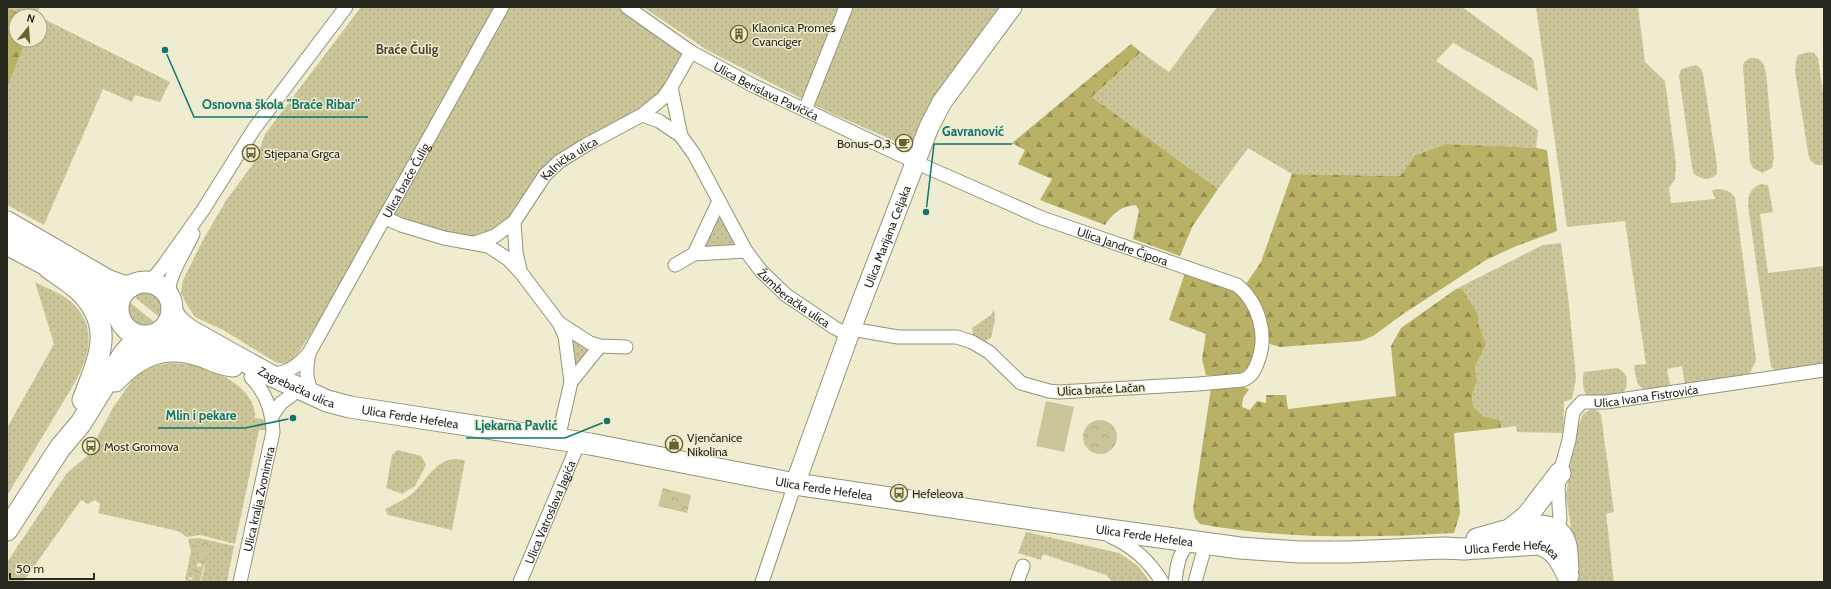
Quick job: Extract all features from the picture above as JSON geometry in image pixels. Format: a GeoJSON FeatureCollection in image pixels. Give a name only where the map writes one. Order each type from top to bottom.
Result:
{"type":"FeatureCollection","features":[{"type":"Feature","properties":{"kind":"main road","name":"Ulica Marijana Celjaka"},"geometry":{"type":"LineString","coordinates":[[795,484],[914,161],[929,127],[942,102],[1012,7]]}},
{"type":"Feature","properties":{"kind":"main road"},"geometry":{"type":"LineString","coordinates":[[7,222],[107,280],[123,286],[138,284],[159,286],[170,304],[170,321],[165,328],[134,342],[129,347],[67,428],[60,448],[7,530]]}},
{"type":"Feature","properties":{"kind":"main road"},"geometry":{"type":"LineString","coordinates":[[7,244],[49,268],[99,293],[111,302],[119,318],[130,333],[151,335]]}},
{"type":"Feature","properties":{"kind":"main road"},"geometry":{"type":"LineString","coordinates":[[49,268],[77,288],[87,298],[99,318],[102,338],[100,358],[90,399]]}},
{"type":"Feature","properties":{"kind":"main road"},"geometry":{"type":"LineString","coordinates":[[90,399],[114,349],[120,332],[117,306],[120,298],[138,284]]}},
{"type":"Feature","properties":{"kind":"main road","name":"Zagrebačka ulica"},"geometry":{"type":"LineString","coordinates":[[170,304],[178,321],[189,330],[259,375],[268,386],[292,395],[320,397]]}},
{"type":"Feature","properties":{"kind":"main road","name":"Zagrebačka ulica"},"geometry":{"type":"LineString","coordinates":[[151,335],[166,333],[178,336],[233,366],[320,397]]}},
{"type":"Feature","properties":{"kind":"main road"},"geometry":{"type":"LineString","coordinates":[[90,399],[109,387],[128,368],[143,358],[158,352],[169,350],[192,353],[224,366],[233,366]]}},
{"type":"Feature","properties":{"kind":"main road","name":"Ulica Ferde Hefelea"},"geometry":{"type":"LineString","coordinates":[[320,397],[375,411],[578,442],[795,484],[1094,528],[1246,548],[1299,552],[1395,551],[1443,548],[1472,549],[1538,544],[1544,545],[1555,553],[1568,579]]}},
{"type":"Feature","properties":{"kind":"main road"},"geometry":{"type":"LineString","coordinates":[[1509,531],[1527,516],[1560,473]]}},
{"type":"Feature","properties":{"kind":"main road","name":"Ulica Ferde Hefelea"},"geometry":{"type":"LineString","coordinates":[[1443,548],[1529,526],[1543,526],[1557,531]]}},
{"type":"Feature","properties":{"kind":"main road"},"geometry":{"type":"LineString","coordinates":[[1538,544],[1557,531],[1566,547],[1568,579]]}},
{"type":"Feature","properties":{"kind":"street"},"geometry":{"type":"LineString","coordinates":[[138,284],[156,275],[164,265],[203,210],[254,129],[346,7]]}},
{"type":"Feature","properties":{"kind":"street","name":"Ulica braće Čulig"},"geometry":{"type":"LineString","coordinates":[[320,397],[306,378],[306,365],[309,353],[502,7]]}},
{"type":"Feature","properties":{"kind":"street","name":"Ulica Berislava Pavičića"},"geometry":{"type":"LineString","coordinates":[[627,7],[691,52],[752,85],[914,161]]}},
{"type":"Feature","properties":{"kind":"street"},"geometry":{"type":"LineString","coordinates":[[805,110],[846,7]]}},
{"type":"Feature","properties":{"kind":"street","name":"Kalnička ulica"},"geometry":{"type":"LineString","coordinates":[[475,243],[495,236],[514,222],[545,175],[560,161],[586,145],[642,115],[663,98],[672,87],[691,52]]}},
{"type":"Feature","properties":{"kind":"street","name":"Žumberačka ulica"},"geometry":{"type":"LineString","coordinates":[[672,87],[681,136],[694,154],[746,251],[761,271],[786,295],[835,328],[850,332]]}},
{"type":"Feature","properties":{"kind":"street"},"geometry":{"type":"LineString","coordinates":[[642,115],[659,121],[681,136]]}},
{"type":"Feature","properties":{"kind":"street","name":"Ulica Jandre Čipora"},"geometry":{"type":"LineString","coordinates":[[914,161],[1042,218],[1237,285],[1252,303],[1257,314],[1262,333],[1261,352],[1254,370],[1249,377]]}},
{"type":"Feature","properties":{"kind":"street"},"geometry":{"type":"LineString","coordinates":[[694,254],[719,201]]}},
{"type":"Feature","properties":{"kind":"street"},"geometry":{"type":"LineString","coordinates":[[170,304],[170,282],[203,210]]}},
{"type":"Feature","properties":{"kind":"street"},"geometry":{"type":"LineString","coordinates":[[385,218],[401,225],[431,234],[488,246],[500,253],[522,274],[559,322],[590,343],[600,346],[626,347]]}},
{"type":"Feature","properties":{"kind":"street"},"geometry":{"type":"LineString","coordinates":[[514,222],[516,252],[522,274]]}},
{"type":"Feature","properties":{"kind":"street"},"geometry":{"type":"LineString","coordinates":[[675,265],[694,254],[746,251]]}},
{"type":"Feature","properties":{"kind":"street"},"geometry":{"type":"LineString","coordinates":[[558,439],[571,382],[568,351],[559,322]]}},
{"type":"Feature","properties":{"kind":"street","name":"Ulica braće Lačan"},"geometry":{"type":"LineString","coordinates":[[850,332],[898,337],[957,337],[972,342],[989,352],[1022,383],[1049,391],[1198,384],[1243,380],[1249,377]]}},
{"type":"Feature","properties":{"kind":"street"},"geometry":{"type":"LineString","coordinates":[[571,382],[600,346]]}},
{"type":"Feature","properties":{"kind":"street","name":"Ulica braće Čulig"},"geometry":{"type":"LineString","coordinates":[[259,375],[278,374],[289,371],[309,353]]}},
{"type":"Feature","properties":{"kind":"street","name":"Ulica Ivana Fistrovića"},"geometry":{"type":"LineString","coordinates":[[1557,531],[1560,520],[1558,489],[1560,473],[1573,412],[1582,402],[1606,402],[1824,370]]}},
{"type":"Feature","properties":{"kind":"street","name":"Ulica kralja Zvonimira"},"geometry":{"type":"LineString","coordinates":[[240,582],[273,432],[272,416],[261,388],[259,375]]}},
{"type":"Feature","properties":{"kind":"street"},"geometry":{"type":"LineString","coordinates":[[272,416],[281,402],[292,395]]}},
{"type":"Feature","properties":{"kind":"street","name":"Ulica Vatroslava Jagića"},"geometry":{"type":"LineString","coordinates":[[520,582],[578,442]]}},
{"type":"Feature","properties":{"kind":"street"},"geometry":{"type":"LineString","coordinates":[[762,582],[795,484]]}},
{"type":"Feature","properties":{"kind":"street"},"geometry":{"type":"LineString","coordinates":[[1094,528],[1133,548],[1151,566],[1162,582]]}},
{"type":"Feature","properties":{"kind":"street"},"geometry":{"type":"LineString","coordinates":[[1175,582],[1177,566],[1181,553],[1188,544],[1199,542],[1195,582]]}},
{"type":"Feature","properties":{"kind":"street"},"geometry":{"type":"LineString","coordinates":[[1017,582],[1023,566]]}},
{"type":"Feature","properties":{"kind":"green space"},"geometry":{"type":"Polygon","coordinates":[[[7,7],[9,8],[8,8],[8,48],[23,48],[7,88],[7,7]]]}},
{"type":"Feature","properties":{"kind":"green space"},"geometry":{"type":"Polygon","coordinates":[[[8,7],[40,7],[40,8],[8,7]]]}},
{"type":"Feature","properties":{"kind":"green space"},"geometry":{"type":"Polygon","coordinates":[[[361,7],[494,7],[333,299],[299,352],[288,364],[277,363],[223,330],[195,317],[181,293],[183,280],[204,238],[227,199],[256,160],[265,134],[361,7]]]}},
{"type":"Feature","properties":{"kind":"green space"},"geometry":{"type":"Polygon","coordinates":[[[508,7],[617,7],[683,50],[684,55],[658,95],[623,122],[604,128],[567,150],[550,163],[531,182],[518,207],[507,221],[495,230],[475,238],[446,234],[395,216],[394,213],[508,7]]]}},
{"type":"Feature","properties":{"kind":"green space"},"geometry":{"type":"Polygon","coordinates":[[[643,7],[1004,7],[911,148],[824,110],[707,50],[643,7]]]}},
{"type":"Feature","properties":{"kind":"green space"},"geometry":{"type":"Polygon","coordinates":[[[1217,7],[1462,7],[1533,59],[1538,91],[1453,43],[1436,61],[1538,130],[1536,148],[1446,144],[1415,155],[1400,176],[1292,174],[1248,148],[1218,189],[1092,97],[1141,52],[1169,72],[1217,7]]]}},
{"type":"Feature","properties":{"kind":"green space"},"geometry":{"type":"Polygon","coordinates":[[[1536,7],[1638,7],[1645,62],[1665,81],[1676,164],[1675,179],[1669,188],[1671,203],[1715,199],[1712,190],[1716,189],[1728,191],[1735,198],[1756,360],[1746,378],[1685,385],[1682,366],[1667,369],[1671,390],[1648,390],[1644,389],[1637,382],[1634,365],[1646,364],[1625,221],[1567,227],[1536,7]]]}},
{"type":"Feature","properties":{"kind":"green space"},"geometry":{"type":"Polygon","coordinates":[[[48,21],[170,82],[160,102],[135,95],[132,102],[103,89],[44,225],[7,205],[7,88],[23,48],[48,48],[48,21]]]}},
{"type":"Feature","properties":{"kind":"green space"},"geometry":{"type":"Polygon","coordinates":[[[1131,44],[1141,52],[1092,97],[1218,189],[1192,227],[1180,256],[1133,239],[1139,211],[1136,205],[1126,207],[1118,211],[1105,225],[1040,200],[1052,179],[1018,164],[1025,150],[1012,143],[1131,44]]]}},
{"type":"Feature","properties":{"kind":"green space"},"geometry":{"type":"Polygon","coordinates":[[[1809,52],[1814,53],[1818,58],[1824,100],[1824,165],[1816,165],[1809,158],[1795,71],[1798,55],[1809,52]]]}},
{"type":"Feature","properties":{"kind":"green space"},"geometry":{"type":"Polygon","coordinates":[[[1750,58],[1761,61],[1766,73],[1774,158],[1772,168],[1762,173],[1753,168],[1750,162],[1743,66],[1744,62],[1750,58]]]}},
{"type":"Feature","properties":{"kind":"green space"},"geometry":{"type":"Polygon","coordinates":[[[1696,65],[1701,69],[1703,74],[1717,166],[1717,174],[1708,179],[1700,178],[1694,174],[1692,167],[1679,76],[1681,69],[1696,65]]]}},
{"type":"Feature","properties":{"kind":"green space"},"geometry":{"type":"Polygon","coordinates":[[[1446,144],[1536,148],[1547,150],[1557,231],[1514,247],[1486,260],[1403,314],[1373,336],[1361,341],[1280,347],[1270,344],[1246,284],[1261,262],[1292,174],[1400,176],[1415,155],[1446,144]]]}},
{"type":"Feature","properties":{"kind":"green space"},"geometry":{"type":"Polygon","coordinates":[[[1761,184],[1768,185],[1773,212],[1760,214],[1768,273],[1824,266],[1824,367],[1780,373],[1771,367],[1748,205],[1752,189],[1761,184]]]}},
{"type":"Feature","properties":{"kind":"green space"},"geometry":{"type":"Polygon","coordinates":[[[720,216],[723,218],[734,243],[732,246],[703,248],[717,217],[720,216]]]}},
{"type":"Feature","properties":{"kind":"green space"},"geometry":{"type":"Polygon","coordinates":[[[1561,243],[1569,304],[1576,378],[1572,399],[1564,402],[1563,433],[1517,432],[1516,426],[1501,428],[1500,420],[1483,416],[1473,406],[1472,396],[1477,380],[1475,367],[1486,344],[1478,323],[1478,314],[1462,290],[1456,289],[1543,245],[1561,243]]]}},
{"type":"Feature","properties":{"kind":"green space"},"geometry":{"type":"Polygon","coordinates":[[[1186,270],[1227,284],[1246,300],[1259,335],[1251,366],[1243,373],[1231,376],[1206,375],[1202,359],[1206,334],[1169,320],[1186,270]]]}},
{"type":"Feature","properties":{"kind":"green space"},"geometry":{"type":"Polygon","coordinates":[[[35,282],[70,301],[79,310],[85,320],[89,340],[84,361],[75,382],[7,496],[7,428],[54,344],[35,282]]]}},
{"type":"Feature","properties":{"kind":"green space"},"geometry":{"type":"Polygon","coordinates":[[[143,289],[155,292],[162,299],[166,309],[164,321],[131,294],[143,289]]]}},
{"type":"Feature","properties":{"kind":"green space"},"geometry":{"type":"Polygon","coordinates":[[[1456,289],[1462,289],[1478,314],[1478,323],[1486,344],[1475,367],[1477,380],[1472,396],[1473,406],[1483,416],[1500,420],[1501,428],[1454,433],[1460,513],[1454,533],[1391,536],[1294,535],[1230,529],[1200,524],[1195,518],[1193,509],[1211,388],[1237,385],[1249,389],[1243,398],[1242,407],[1250,410],[1257,401],[1266,403],[1266,395],[1286,395],[1288,409],[1396,396],[1391,346],[1401,328],[1456,289]]]}},
{"type":"Feature","properties":{"kind":"green space"},"geometry":{"type":"Polygon","coordinates":[[[126,299],[159,326],[153,329],[140,329],[134,327],[126,321],[123,311],[126,299]]]}},
{"type":"Feature","properties":{"kind":"green space"},"geometry":{"type":"Polygon","coordinates":[[[994,309],[995,320],[991,338],[983,342],[973,336],[972,328],[991,315],[994,309]]]}},
{"type":"Feature","properties":{"kind":"green space"},"geometry":{"type":"Polygon","coordinates":[[[575,341],[588,349],[588,352],[578,364],[575,362],[572,344],[575,341]]]}},
{"type":"Feature","properties":{"kind":"green space"},"geometry":{"type":"Polygon","coordinates":[[[168,363],[202,367],[229,379],[238,385],[251,400],[255,418],[267,420],[267,430],[259,430],[235,544],[200,535],[187,537],[178,531],[98,513],[100,504],[95,500],[88,504],[81,500],[23,582],[7,582],[7,562],[67,473],[87,456],[114,406],[133,379],[149,367],[168,363]]]}},
{"type":"Feature","properties":{"kind":"green space"},"geometry":{"type":"Polygon","coordinates":[[[1617,368],[1623,372],[1626,378],[1627,385],[1624,392],[1590,398],[1587,396],[1583,386],[1584,372],[1617,368]]]}},
{"type":"Feature","properties":{"kind":"green space"},"geometry":{"type":"Polygon","coordinates":[[[1046,401],[1074,407],[1064,452],[1036,446],[1046,401]]]}},
{"type":"Feature","properties":{"kind":"green space"},"geometry":{"type":"Polygon","coordinates":[[[1591,409],[1598,411],[1601,415],[1614,512],[1606,514],[1614,582],[1579,582],[1566,495],[1575,435],[1583,414],[1591,409]]]}},
{"type":"Feature","properties":{"kind":"green space"},"geometry":{"type":"Polygon","coordinates":[[[1100,420],[1112,425],[1117,437],[1112,449],[1100,454],[1088,449],[1083,437],[1088,425],[1100,420]]]}},
{"type":"Feature","properties":{"kind":"green space"},"geometry":{"type":"Polygon","coordinates":[[[397,450],[421,456],[426,465],[415,486],[402,494],[386,488],[392,455],[397,450]]]}},
{"type":"Feature","properties":{"kind":"green space"},"geometry":{"type":"Polygon","coordinates":[[[454,459],[465,460],[452,530],[388,515],[385,509],[413,493],[435,468],[454,459]]]}},
{"type":"Feature","properties":{"kind":"green space"},"geometry":{"type":"Polygon","coordinates":[[[663,488],[691,495],[687,513],[658,506],[663,488]]]}},
{"type":"Feature","properties":{"kind":"green space"},"geometry":{"type":"Polygon","coordinates":[[[1026,532],[1119,553],[1138,566],[1150,582],[1112,582],[1106,575],[1043,554],[1041,560],[1018,553],[1026,532]]]}},
{"type":"Feature","properties":{"kind":"green space"},"geometry":{"type":"Polygon","coordinates":[[[199,538],[234,546],[227,582],[201,582],[205,565],[198,563],[192,578],[189,577],[188,581],[185,580],[191,551],[188,539],[199,538]]]}},
{"type":"Feature","properties":{"kind":"green space"},"geometry":{"type":"Polygon","coordinates":[[[198,544],[209,544],[200,582],[187,582],[189,579],[192,580],[195,566],[201,567],[203,558],[196,557],[198,544]]]}},
{"type":"Feature","properties":{"kind":"place","name":"Klaonica Promes Cvanciger"},"geometry":{"type":"Point","coordinates":[739,34]}},
{"type":"Feature","properties":{"kind":"place","name":"Osnovna škola ''Braće Ribar''"},"geometry":{"type":"Point","coordinates":[165,50]}},
{"type":"Feature","properties":{"kind":"place","name":"Bonus-0,3"},"geometry":{"type":"Point","coordinates":[904,143]}},
{"type":"Feature","properties":{"kind":"place","name":"Stjepana Grgca"},"geometry":{"type":"Point","coordinates":[251,153]}},
{"type":"Feature","properties":{"kind":"place","name":"Gavranović"},"geometry":{"type":"Point","coordinates":[926,212]}},
{"type":"Feature","properties":{"kind":"place","name":"Mlin i pekare"},"geometry":{"type":"Point","coordinates":[293,418]}},
{"type":"Feature","properties":{"kind":"place","name":"Ljekarna Pavlić"},"geometry":{"type":"Point","coordinates":[607,421]}},
{"type":"Feature","properties":{"kind":"place","name":"Vjenčanice Nikolina"},"geometry":{"type":"Point","coordinates":[674,444]}},
{"type":"Feature","properties":{"kind":"place","name":"Most Gromova"},"geometry":{"type":"Point","coordinates":[91,446]}},
{"type":"Feature","properties":{"kind":"place","name":"Hefeleova"},"geometry":{"type":"Point","coordinates":[899,493]}},
{"type":"Feature","properties":{"kind":"district","name":"Braće Čulig"},"geometry":{"type":"Point","coordinates":[407,49]}}]}
